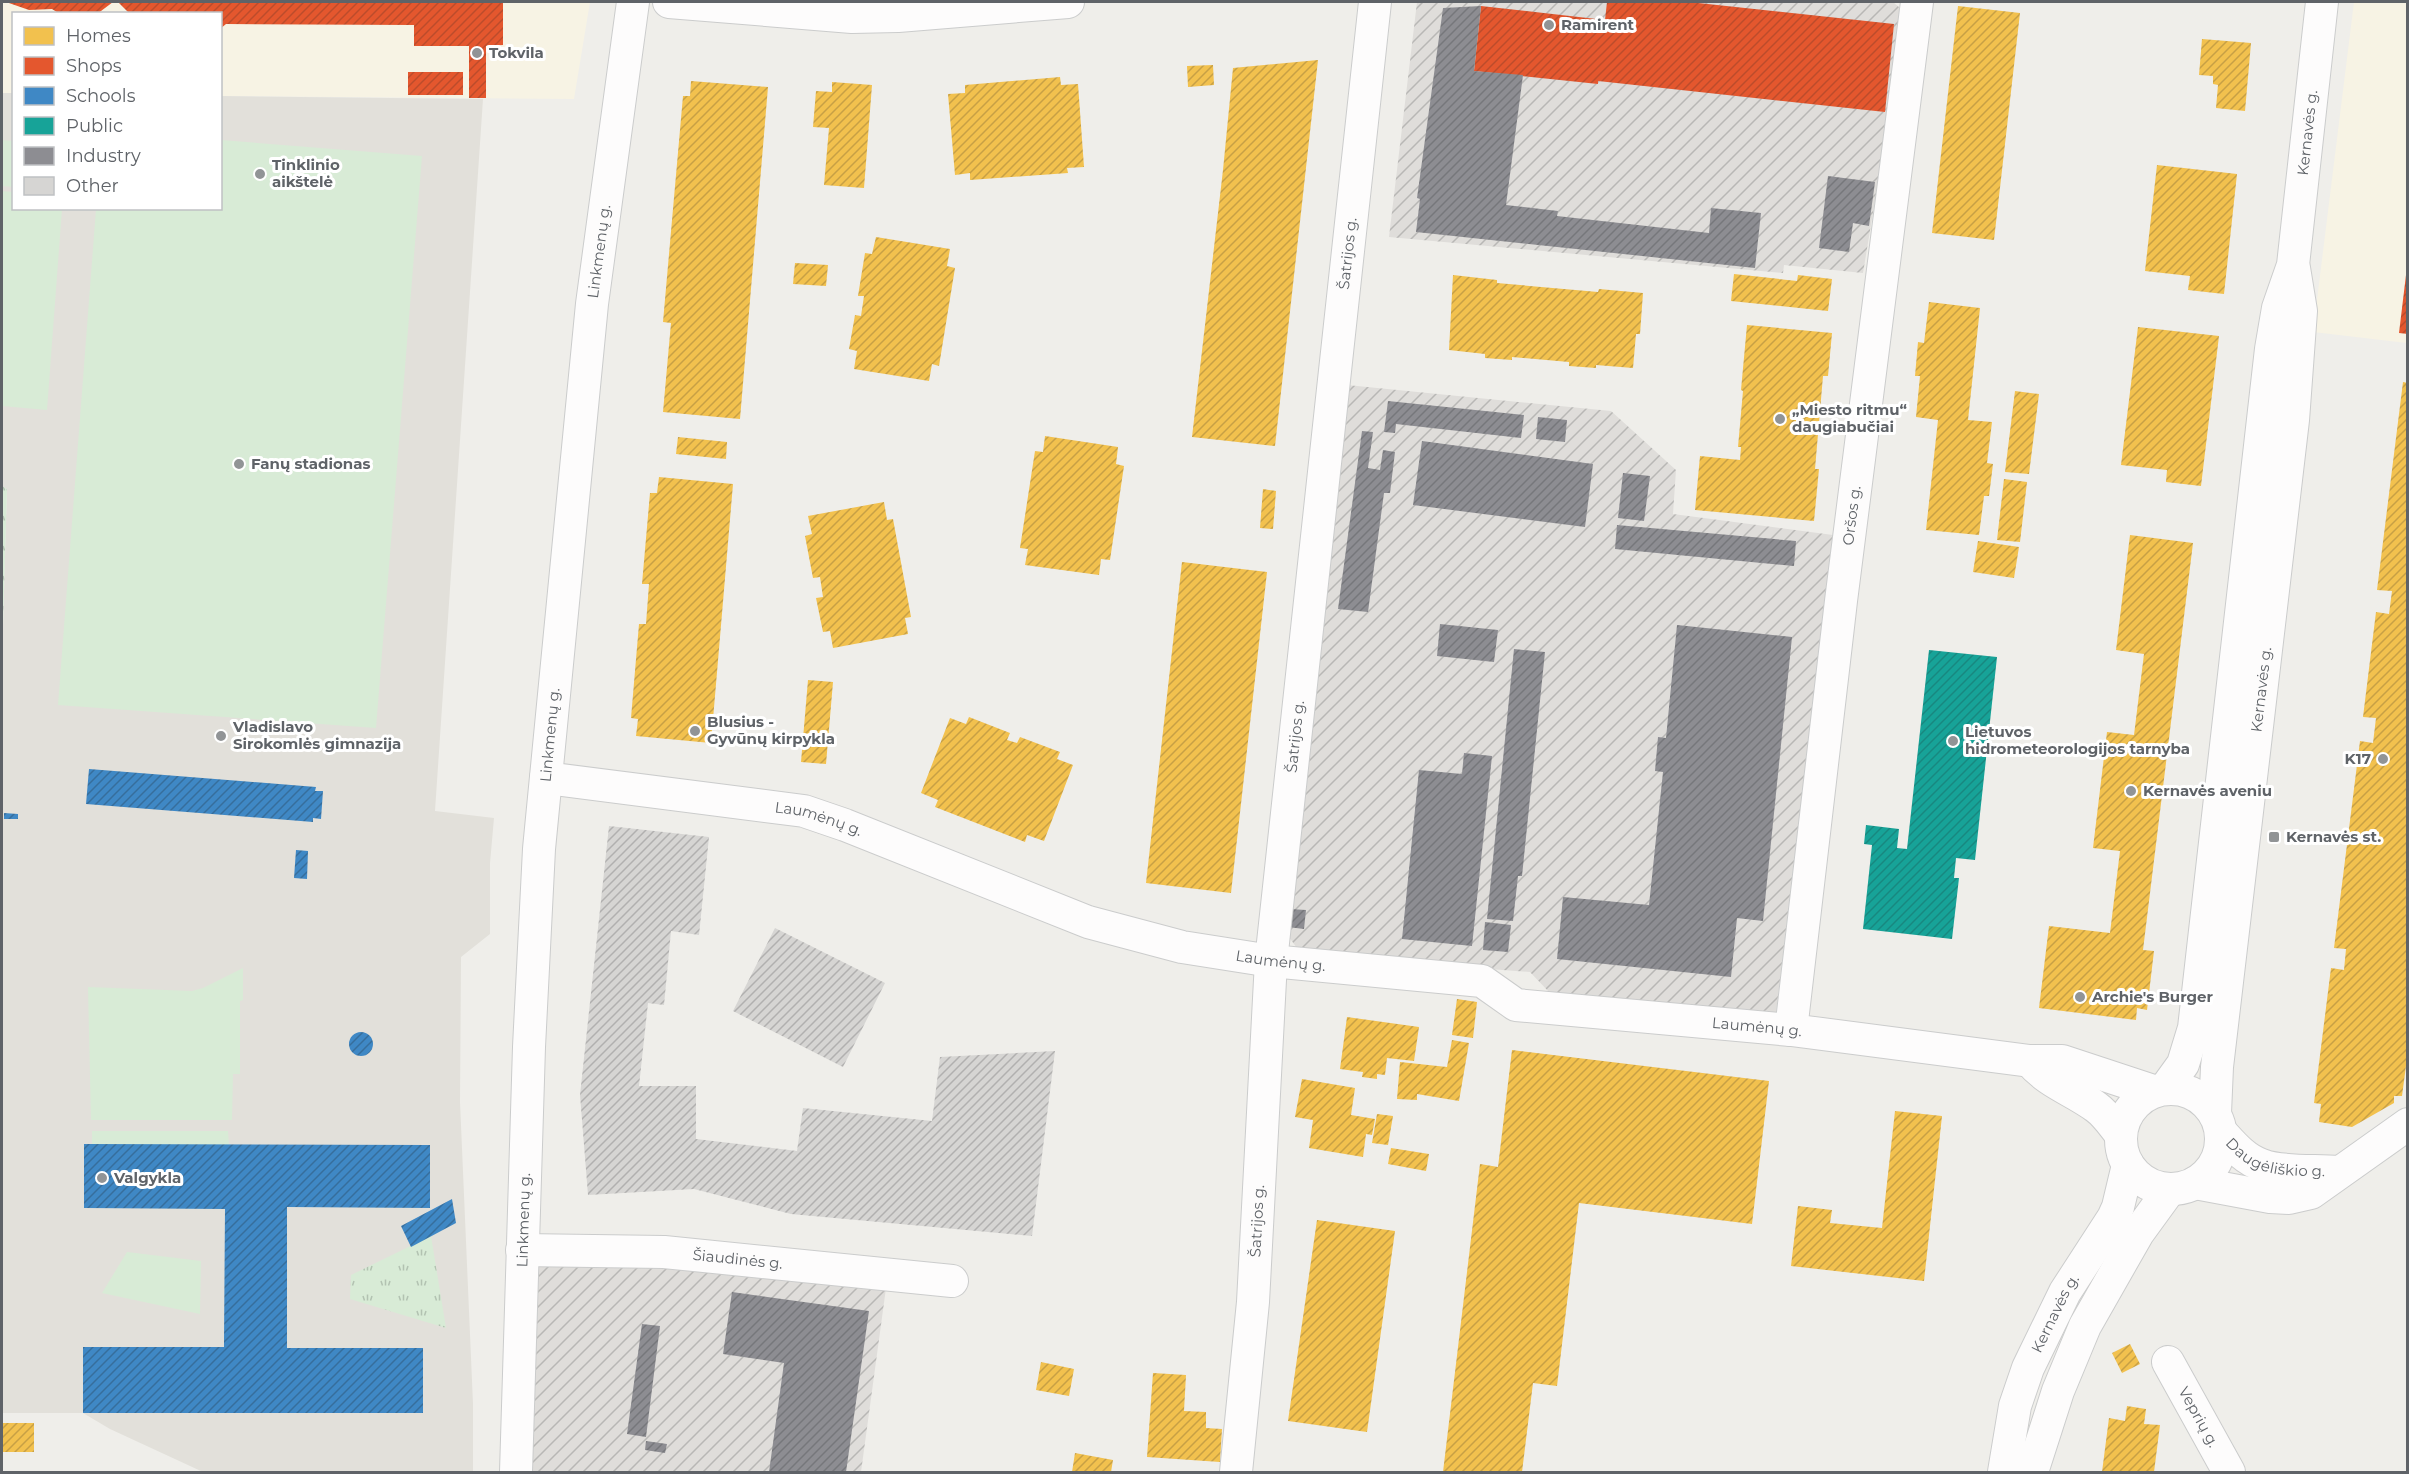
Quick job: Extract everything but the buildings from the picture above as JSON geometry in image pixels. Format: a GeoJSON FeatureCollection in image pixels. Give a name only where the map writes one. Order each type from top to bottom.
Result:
{"type":"FeatureCollection","features":[{"type":"Feature","properties":{"kind":"street","name":"Linkmenų g."},"geometry":{"type":"LineString","coordinates":[[516,1473],[522,1250],[538,861],[592,304],[633,2]]}},
{"type":"Feature","properties":{"kind":"street"},"geometry":{"type":"LineString","coordinates":[[669,2],[852,17],[898,16],[1068,2]]}},
{"type":"Feature","properties":{"kind":"street","name":"Šatrijos g."},"geometry":{"type":"LineString","coordinates":[[1236,1473],[1253,1302],[1271,961],[1375,2]]}},
{"type":"Feature","properties":{"kind":"street","name":"Oršos g."},"geometry":{"type":"LineString","coordinates":[[1791,1030],[1841,601],[1917,2]]}},
{"type":"Feature","properties":{"kind":"street","name":"Kernavės g."},"geometry":{"type":"LineString","coordinates":[[2004,1473],[2015,1406],[2028,1368],[2065,1292],[2118,1207],[2124,1150],[2124,1121],[2130,1108],[2140,1098],[2159,1090],[2183,1064],[2194,1028],[2271,349],[2278,308],[2293,265],[2322,2]]}},
{"type":"Feature","properties":{"kind":"street","name":"Kernavės g."},"geometry":{"type":"LineString","coordinates":[[2032,1473],[2058,1391],[2085,1326],[2138,1233],[2183,1186],[2207,1174],[2216,1161],[2221,1147],[2217,1067],[2293,420],[2301,310],[2293,265]]}},
{"type":"Feature","properties":{"kind":"street","name":"Laumėnų g."},"geometry":{"type":"LineString","coordinates":[[546,778],[804,811],[845,825],[1088,922],[1182,946],[1271,961],[1482,981],[1516,1005],[1791,1030],[2030,1061],[2062,1061],[2159,1090]]}},
{"type":"Feature","properties":{"kind":"street"},"geometry":{"type":"LineString","coordinates":[[2030,1061],[2041,1074],[2054,1083],[2098,1108],[2146,1182],[2158,1187],[2183,1186]]}},
{"type":"Feature","properties":{"kind":"street"},"geometry":{"type":"LineString","coordinates":[[2159,1090],[2179,1089],[2193,1093],[2205,1102],[2218,1123]]}},
{"type":"Feature","properties":{"kind":"street","name":"Daugėliškio g."},"geometry":{"type":"LineString","coordinates":[[2218,1123],[2238,1150],[2260,1165],[2276,1169],[2338,1172]]}},
{"type":"Feature","properties":{"kind":"street","name":"Daugėliškio g."},"geometry":{"type":"LineString","coordinates":[[2183,1186],[2289,1198],[2312,1192],[2408,1124]]}},
{"type":"Feature","properties":{"kind":"street","name":"Šiaudinės g."},"geometry":{"type":"LineString","coordinates":[[522,1250],[664,1252],[952,1281]]}},
{"type":"Feature","properties":{"kind":"street","name":"Veprių g."},"geometry":{"type":"LineString","coordinates":[[2168,1362],[2229,1473]]}},
{"type":"Feature","properties":{"kind":"shaded area"},"geometry":{"type":"Polygon","coordinates":[[[2,2],[590,2],[574,99],[222,96],[222,12],[12,12],[12,93],[2,93],[2,2]]]}},
{"type":"Feature","properties":{"kind":"shaded area"},"geometry":{"type":"Polygon","coordinates":[[[1417,2],[1893,2],[1906,13],[1863,273],[1784,265],[1783,273],[1389,237],[1417,2]]]}},
{"type":"Feature","properties":{"kind":"shaded area"},"geometry":{"type":"Polygon","coordinates":[[[2354,2],[2407,2],[2407,343],[2313,332],[2354,2]]]}},
{"type":"Feature","properties":{"kind":"shaded area","name":"Vladislavo Sirokomlės gimnazija"},"geometry":{"type":"Polygon","coordinates":[[[2,93],[12,93],[12,210],[222,210],[222,96],[483,99],[435,811],[494,818],[490,863],[490,934],[461,957],[460,1102],[473,1404],[473,1472],[203,1472],[110,1429],[83,1413],[2,1413],[2,659],[7,489],[2,486],[2,93]]]}},
{"type":"Feature","properties":{"kind":"shaded area"},"geometry":{"type":"Polygon","coordinates":[[[1347,385],[1611,411],[1676,470],[1673,514],[1833,535],[1776,1013],[1549,992],[1530,972],[1302,955],[1286,933],[1347,385]]]}},
{"type":"Feature","properties":{"kind":"shaded area"},"geometry":{"type":"Polygon","coordinates":[[[539,1260],[689,1265],[886,1288],[861,1472],[532,1472],[539,1260]]]}},
{"type":"Feature","properties":{"kind":"green space"},"geometry":{"type":"Polygon","coordinates":[[[2,140],[12,141],[12,187],[2,186],[2,140]]]}},
{"type":"Feature","properties":{"kind":"green space"},"geometry":{"type":"Polygon","coordinates":[[[222,140],[422,156],[376,728],[58,705],[96,210],[222,210],[222,140]]]}},
{"type":"Feature","properties":{"kind":"green space"},"geometry":{"type":"Polygon","coordinates":[[[2,191],[12,192],[12,210],[62,210],[47,410],[2,406],[2,191]]]}},
{"type":"Feature","properties":{"kind":"green space"},"geometry":{"type":"Polygon","coordinates":[[[2,486],[7,489],[2,659],[2,486]]]}},
{"type":"Feature","properties":{"kind":"green space"},"geometry":{"type":"Polygon","coordinates":[[[243,968],[243,1000],[240,1001],[240,1074],[233,1074],[232,1120],[91,1120],[88,987],[192,991],[243,968]]]}},
{"type":"Feature","properties":{"kind":"green space"},"geometry":{"type":"Polygon","coordinates":[[[92,1131],[228,1131],[229,1145],[92,1145],[92,1131]]]}},
{"type":"Feature","properties":{"kind":"green space"},"geometry":{"type":"Polygon","coordinates":[[[431,1236],[446,1328],[350,1299],[351,1275],[431,1236]]]}},
{"type":"Feature","properties":{"kind":"green space"},"geometry":{"type":"Polygon","coordinates":[[[127,1252],[201,1261],[200,1314],[102,1293],[127,1252]]]}},
{"type":"Feature","properties":{"kind":"place","name":"Ramirent"},"geometry":{"type":"Point","coordinates":[1549,25]}},
{"type":"Feature","properties":{"kind":"place","name":"Tokvila"},"geometry":{"type":"Point","coordinates":[477,53]}},
{"type":"Feature","properties":{"kind":"place","name":"Tinklinio aikštelė"},"geometry":{"type":"Point","coordinates":[260,174]}},
{"type":"Feature","properties":{"kind":"place","name":"„Miesto ritmu“ daugiabučiai"},"geometry":{"type":"Point","coordinates":[1780,419]}},
{"type":"Feature","properties":{"kind":"place","name":"Fanų stadionas"},"geometry":{"type":"Point","coordinates":[239,464]}},
{"type":"Feature","properties":{"kind":"place","name":"Blusius - Gyvūnų kirpykla"},"geometry":{"type":"Point","coordinates":[695,731]}},
{"type":"Feature","properties":{"kind":"place","name":"Vladislavo Sirokomlės gimnazija"},"geometry":{"type":"Point","coordinates":[221,736]}},
{"type":"Feature","properties":{"kind":"place","name":"Lietuvos hidrometeorologijos tarnyba"},"geometry":{"type":"Point","coordinates":[1953,741]}},
{"type":"Feature","properties":{"kind":"place","name":"K17"},"geometry":{"type":"Point","coordinates":[2383,759]}},
{"type":"Feature","properties":{"kind":"place","name":"Kernavės aveniu"},"geometry":{"type":"Point","coordinates":[2131,791]}},
{"type":"Feature","properties":{"kind":"place","name":"Kernavės st."},"geometry":{"type":"Point","coordinates":[2274,837]}},
{"type":"Feature","properties":{"kind":"place","name":"Archie's Burger"},"geometry":{"type":"Point","coordinates":[2080,997]}},
{"type":"Feature","properties":{"kind":"place","name":"Valgykla"},"geometry":{"type":"Point","coordinates":[102,1178]}}]}
